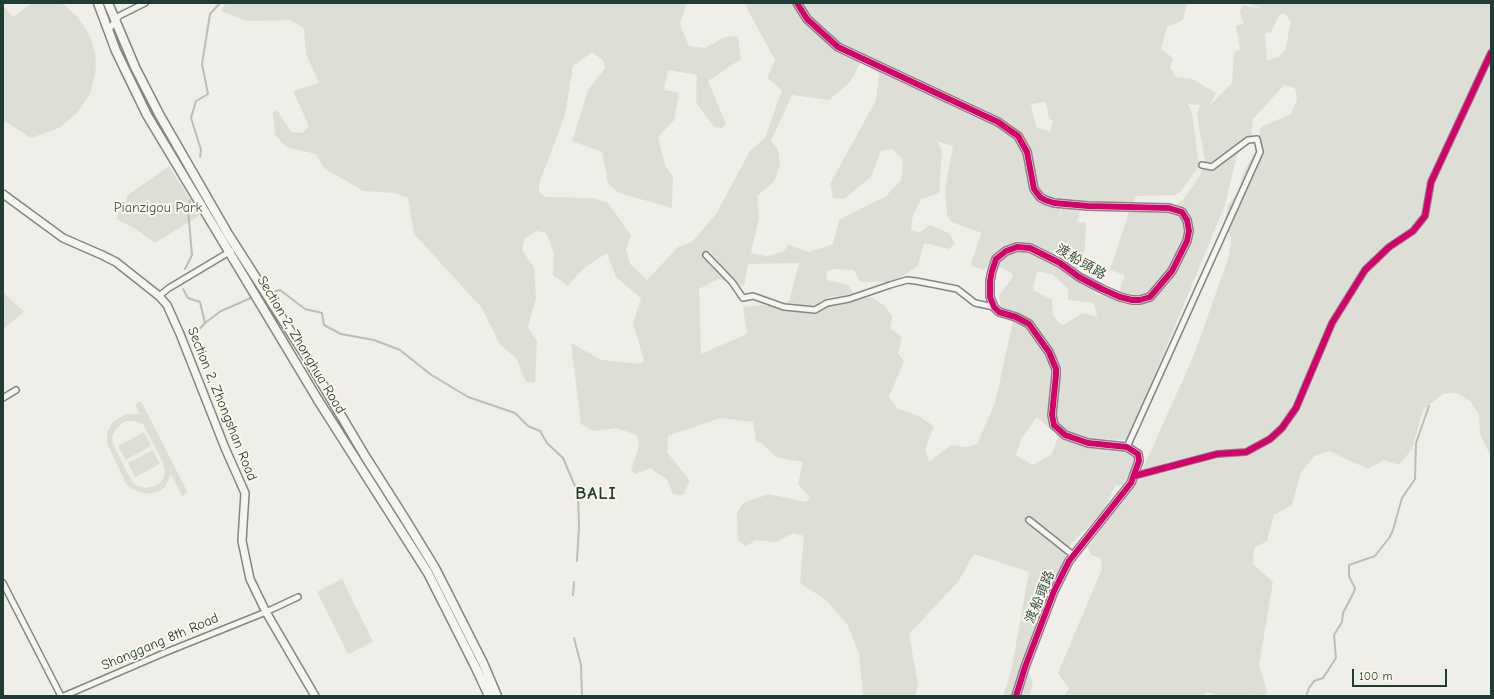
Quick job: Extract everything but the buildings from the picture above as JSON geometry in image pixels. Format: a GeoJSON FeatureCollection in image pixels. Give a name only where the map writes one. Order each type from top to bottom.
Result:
{"type":"FeatureCollection","features":[{"type":"Feature","properties":{"kind":"main road","name":"Section 2, Zhonghua Road"},"geometry":{"type":"LineString","coordinates":[[98,3],[116,51],[147,115],[194,183]]}},
{"type":"Feature","properties":{"kind":"main road","name":"Section 2, Zhonghua Road"},"geometry":{"type":"LineString","coordinates":[[108,3],[135,67],[194,183],[318,400],[428,573],[489,696]]}},
{"type":"Feature","properties":{"kind":"main road","name":"Section 2, Zhonghua Road"},"geometry":{"type":"LineString","coordinates":[[233,249],[304,353],[365,456],[435,568],[498,696]]}},
{"type":"Feature","properties":{"kind":"street"},"geometry":{"type":"LineString","coordinates":[[108,31],[119,16],[145,3]]}},
{"type":"Feature","properties":{"kind":"street","name":"渡船頭路"},"geometry":{"type":"LineString","coordinates":[[797,3],[807,19],[838,47],[998,122],[1018,136],[1028,152],[1034,189],[1044,200],[1054,203],[1088,206],[1169,208],[1182,212],[1187,220],[1189,230],[1187,241],[1172,271],[1150,296],[1140,300],[1120,297],[1079,277],[1060,263],[1042,253],[1030,248],[1017,247],[1006,251],[996,259],[990,281],[990,297],[994,307]]}},
{"type":"Feature","properties":{"kind":"street"},"geometry":{"type":"LineString","coordinates":[[1134,476],[1217,454],[1246,452],[1270,439],[1282,428],[1296,408],[1332,323],[1365,270],[1389,247],[1413,231],[1425,216],[1431,182],[1491,53]]}},
{"type":"Feature","properties":{"kind":"street"},"geometry":{"type":"LineString","coordinates":[[706,255],[732,282],[743,298],[753,296],[784,307],[815,310],[827,303],[849,300],[907,280],[957,289],[975,303],[994,307],[999,312],[1016,317],[1029,324],[1049,352],[1056,369],[1052,415],[1054,425],[1057,428],[1065,435],[1088,443],[1128,447],[1260,152],[1257,139],[1248,140],[1212,167],[1202,165]]}},
{"type":"Feature","properties":{"kind":"street","name":"Section 2, Zhongshan Road"},"geometry":{"type":"LineString","coordinates":[[3,194],[63,238],[116,262],[159,296],[167,305],[225,448],[245,493],[242,541],[250,579],[266,612],[315,696]]}},
{"type":"Feature","properties":{"kind":"street"},"geometry":{"type":"LineString","coordinates":[[159,296],[169,288],[233,249]]}},
{"type":"Feature","properties":{"kind":"street"},"geometry":{"type":"LineString","coordinates":[[3,398],[16,390]]}},
{"type":"Feature","properties":{"kind":"street","name":"渡船頭路"},"geometry":{"type":"LineString","coordinates":[[1016,696],[1025,667],[1054,591],[1073,555],[1118,502],[1131,483],[1139,461],[1138,454],[1128,447]]}},
{"type":"Feature","properties":{"kind":"street"},"geometry":{"type":"LineString","coordinates":[[1029,520],[1073,555]]}},
{"type":"Feature","properties":{"kind":"street"},"geometry":{"type":"LineString","coordinates":[[3,584],[63,696]]}},
{"type":"Feature","properties":{"kind":"street","name":"Shanggang 8th Road"},"geometry":{"type":"LineString","coordinates":[[63,696],[266,612],[298,597]]}},
{"type":"Feature","properties":{"kind":"green space"},"geometry":{"type":"Polygon","coordinates":[[[32,3],[62,3],[77,16],[90,36],[95,52],[96,68],[91,92],[78,112],[59,128],[31,138],[5,121],[3,122],[3,5],[13,17],[32,3]]]}},
{"type":"Feature","properties":{"kind":"green space"},"geometry":{"type":"Polygon","coordinates":[[[226,3],[687,3],[680,24],[689,46],[705,48],[725,37],[738,36],[741,59],[708,81],[726,124],[721,128],[714,127],[696,102],[697,75],[668,70],[664,90],[679,93],[674,120],[658,137],[665,165],[673,177],[672,208],[619,193],[608,184],[602,152],[572,141],[588,90],[605,68],[604,61],[592,52],[573,66],[565,115],[539,184],[539,192],[545,197],[595,198],[609,204],[631,235],[626,249],[630,264],[647,280],[678,247],[692,242],[716,214],[750,151],[765,138],[782,90],[767,78],[775,60],[744,3],[1187,3],[1183,20],[1167,27],[1161,49],[1173,58],[1170,68],[1176,77],[1192,79],[1216,93],[1210,105],[1232,83],[1234,53],[1240,49],[1236,26],[1244,23],[1240,13],[1242,5],[1263,9],[1246,3],[1491,3],[1491,457],[1480,434],[1479,414],[1470,401],[1456,393],[1443,394],[1423,410],[1412,449],[1399,465],[1384,460],[1368,469],[1329,451],[1314,456],[1301,473],[1292,505],[1274,515],[1267,541],[1254,548],[1253,564],[1273,582],[1259,665],[1267,691],[1266,696],[1252,696],[1253,694],[1240,696],[1220,696],[1207,692],[1202,696],[1064,696],[1069,688],[1058,673],[1102,569],[1101,558],[1091,555],[1088,547],[1140,475],[1194,355],[1229,256],[1231,238],[1224,223],[1228,205],[1238,193],[1243,173],[1255,152],[1261,127],[1291,114],[1297,99],[1295,88],[1284,85],[1253,119],[1251,137],[1237,155],[1225,205],[1128,440],[1090,439],[1063,429],[1053,431],[1037,417],[1021,439],[1016,455],[1032,465],[1052,454],[1060,432],[1128,450],[1133,456],[1134,465],[1123,485],[1115,486],[1104,511],[1070,545],[1024,659],[1033,683],[1029,696],[1003,696],[1011,672],[1029,572],[974,554],[958,582],[909,634],[918,684],[916,696],[863,696],[859,654],[847,624],[826,600],[800,583],[804,536],[794,533],[775,542],[755,540],[746,547],[738,540],[737,513],[743,503],[769,494],[806,502],[810,498],[798,484],[803,462],[778,458],[761,443],[756,442],[753,422],[720,418],[668,436],[667,452],[690,481],[683,495],[673,494],[667,480],[650,468],[636,474],[631,471],[639,445],[637,435],[616,428],[594,431],[581,424],[571,343],[602,360],[639,364],[644,361],[633,323],[641,298],[616,277],[607,253],[584,268],[568,286],[553,275],[554,253],[546,233],[536,231],[524,239],[522,250],[534,267],[536,298],[528,327],[537,341],[535,382],[526,382],[516,358],[500,345],[482,308],[414,234],[408,198],[395,193],[363,191],[324,168],[316,154],[286,147],[275,135],[273,113],[277,110],[291,132],[302,133],[309,126],[293,91],[319,83],[306,54],[304,28],[290,20],[247,21],[221,11],[226,3]],[[1280,14],[1271,32],[1265,33],[1267,61],[1278,57],[1285,50],[1291,22],[1285,14],[1280,14]],[[861,62],[850,82],[829,100],[792,95],[771,141],[778,149],[780,166],[774,182],[757,196],[759,219],[751,253],[767,256],[782,252],[789,245],[809,252],[833,244],[839,220],[886,196],[901,180],[903,159],[892,149],[881,151],[871,177],[844,199],[833,198],[830,184],[876,100],[879,74],[861,62]],[[1046,102],[1031,104],[1036,127],[1050,132],[1053,121],[1049,118],[1046,102]],[[1188,104],[1192,113],[1199,166],[1180,192],[1175,195],[1136,196],[1132,204],[1062,202],[1059,218],[1063,207],[1080,210],[1077,223],[1086,222],[1085,248],[1075,274],[1098,295],[1118,295],[1125,275],[1110,270],[1129,212],[1167,210],[1183,200],[1200,175],[1205,162],[1197,114],[1200,105],[1188,104]],[[937,141],[942,151],[939,193],[921,199],[913,215],[911,229],[919,233],[930,225],[949,233],[955,243],[949,249],[924,243],[918,266],[894,282],[860,282],[854,270],[833,269],[826,272],[827,280],[849,285],[854,295],[828,297],[818,303],[819,307],[871,297],[885,306],[892,316],[890,328],[902,337],[898,353],[904,361],[889,397],[898,409],[917,415],[934,426],[925,450],[929,462],[951,445],[967,447],[977,444],[995,403],[1013,321],[1001,307],[999,295],[1013,277],[1011,273],[992,262],[984,270],[970,265],[982,233],[951,222],[947,215],[945,189],[953,146],[937,141]],[[799,263],[748,264],[744,286],[718,279],[699,289],[701,354],[747,334],[743,307],[789,302],[799,263]],[[1037,271],[1033,290],[1052,300],[1053,315],[1059,323],[1064,325],[1082,313],[1097,317],[1094,303],[1068,300],[1068,289],[1053,275],[1037,271]]]}},
{"type":"Feature","properties":{"kind":"green space","name":"Pianzigou Park"},"geometry":{"type":"Polygon","coordinates":[[[169,166],[200,215],[155,243],[137,230],[116,219],[128,195],[169,166]]]}},
{"type":"Feature","properties":{"kind":"green space"},"geometry":{"type":"Polygon","coordinates":[[[3,292],[24,312],[3,329],[3,292]]]}},
{"type":"Feature","properties":{"kind":"green space"},"geometry":{"type":"Polygon","coordinates":[[[141,401],[188,493],[182,496],[171,474],[165,487],[160,491],[146,494],[130,488],[126,484],[107,443],[107,433],[112,423],[126,414],[140,414],[135,404],[141,401]],[[133,421],[122,423],[116,429],[112,437],[114,446],[134,484],[144,488],[155,486],[160,483],[165,473],[163,462],[143,424],[133,421]]]}},
{"type":"Feature","properties":{"kind":"green space"},"geometry":{"type":"Polygon","coordinates":[[[144,432],[151,446],[126,460],[118,446],[144,432]]]}},
{"type":"Feature","properties":{"kind":"green space"},"geometry":{"type":"Polygon","coordinates":[[[153,450],[160,464],[135,477],[128,463],[153,450]]]}},
{"type":"Feature","properties":{"kind":"green space"},"geometry":{"type":"Polygon","coordinates":[[[342,579],[373,642],[348,654],[317,592],[342,579]]]}},
{"type":"Feature","properties":{"kind":"waterway"},"geometry":{"type":"LineString","coordinates":[[200,157],[201,150],[191,118],[196,101],[208,94],[202,64],[210,14],[220,3]]}},
{"type":"Feature","properties":{"kind":"waterway"},"geometry":{"type":"LineString","coordinates":[[185,269],[192,255],[188,209],[190,200]]}},
{"type":"Feature","properties":{"kind":"waterway"},"geometry":{"type":"LineString","coordinates":[[183,289],[188,298],[200,302],[205,323],[194,335]]}},
{"type":"Feature","properties":{"kind":"waterway"},"geometry":{"type":"LineString","coordinates":[[270,293],[280,290],[305,309],[322,313],[324,325],[341,334],[374,340],[400,350],[430,374],[468,397],[515,413],[528,426],[540,431],[547,443],[563,458],[578,493],[579,526],[577,561]]}},
{"type":"Feature","properties":{"kind":"waterway"},"geometry":{"type":"LineString","coordinates":[[205,323],[221,311],[253,297]]}},
{"type":"Feature","properties":{"kind":"waterway"},"geometry":{"type":"LineString","coordinates":[[1306,696],[1314,681],[1323,678],[1336,658],[1334,635],[1342,622],[1343,613],[1355,588],[1349,576],[1349,565],[1375,556],[1389,538],[1393,530],[1402,498],[1415,479],[1416,443],[1429,406]]}},
{"type":"Feature","properties":{"kind":"waterway"},"geometry":{"type":"LineString","coordinates":[[573,595],[574,582]]}},
{"type":"Feature","properties":{"kind":"waterway"},"geometry":{"type":"LineString","coordinates":[[574,638],[581,665],[582,696]]}},
{"type":"Feature","properties":{"kind":"cycle path"},"geometry":{"type":"LineString","coordinates":[[797,3],[807,19],[838,47],[998,122],[1018,136],[1027,152],[1034,189],[1040,197],[1045,200],[1054,203],[1088,206],[1169,208],[1182,212],[1187,220],[1189,231],[1187,241],[1172,271],[1150,297],[1140,300],[1120,297],[1102,289],[1079,277],[1060,263],[1030,248],[1017,247],[1006,251],[996,259],[990,281],[990,297],[994,307],[999,312],[1016,317],[1029,324],[1049,352],[1056,369],[1052,415],[1054,425],[1065,435],[1088,443],[1127,447],[1138,454],[1139,461],[1131,483],[1069,561],[1054,591],[1025,667],[1016,696]]}},
{"type":"Feature","properties":{"kind":"cycle path"},"geometry":{"type":"LineString","coordinates":[[1134,476],[1217,454],[1246,452],[1270,439],[1282,428],[1296,408],[1332,323],[1365,270],[1389,247],[1413,231],[1425,216],[1431,182],[1491,53]]}},
{"type":"Feature","properties":{"kind":"district","name":"BALI"},"geometry":{"type":"Point","coordinates":[596,494]}}]}
